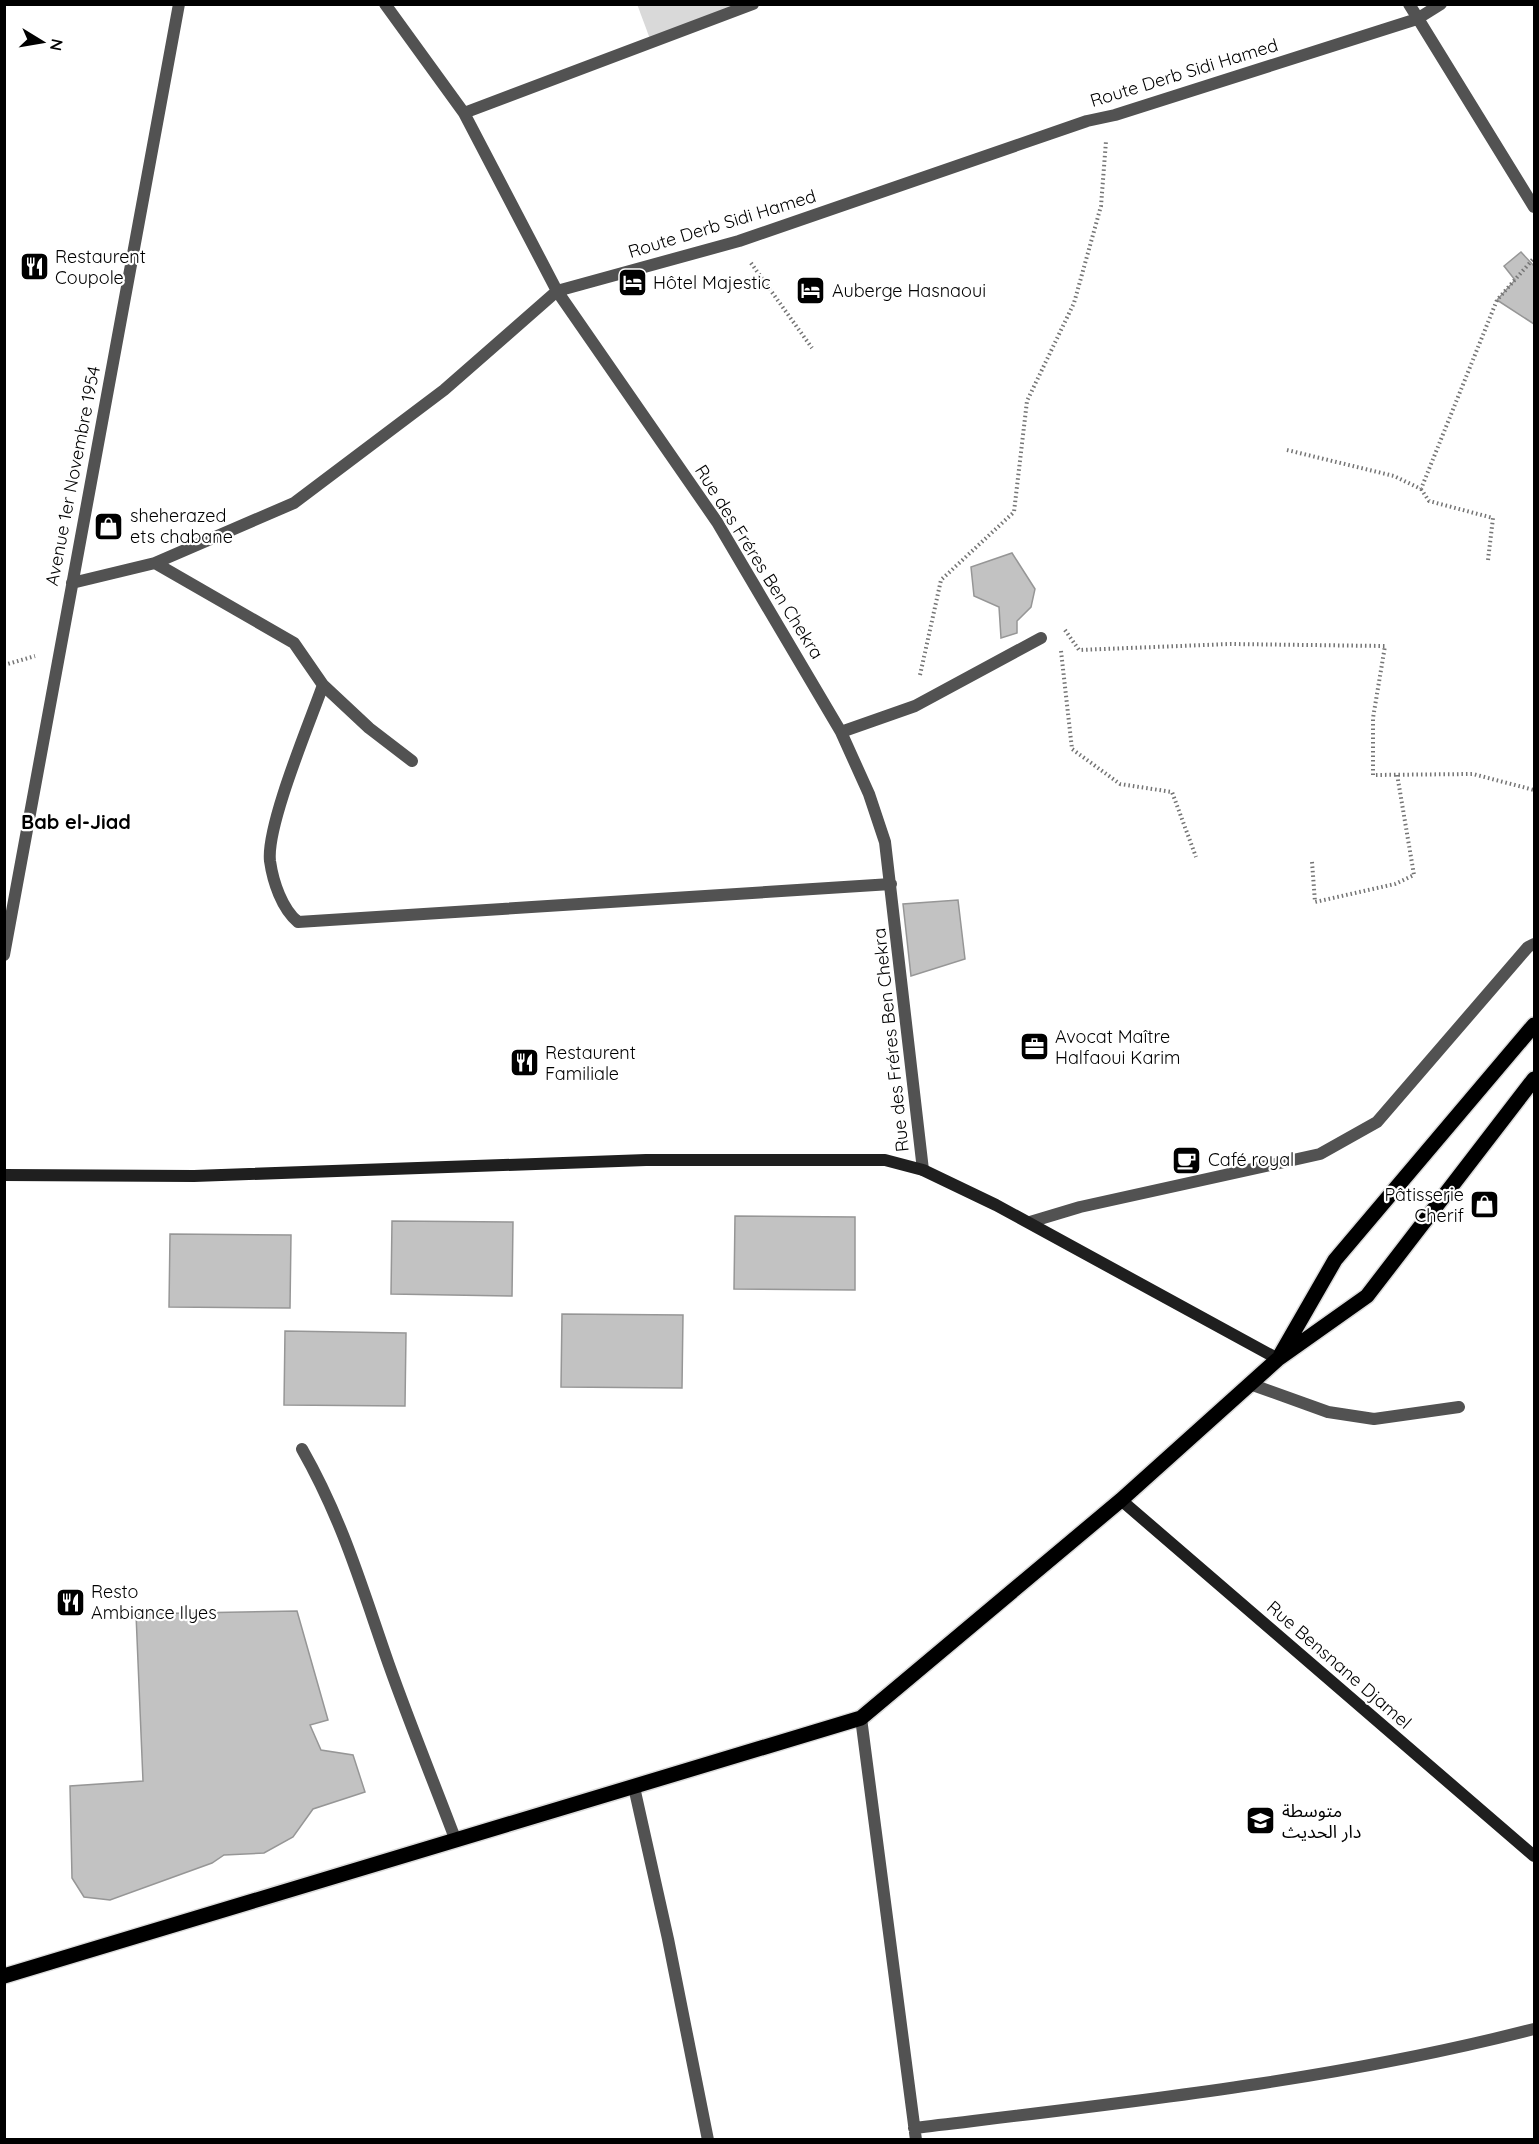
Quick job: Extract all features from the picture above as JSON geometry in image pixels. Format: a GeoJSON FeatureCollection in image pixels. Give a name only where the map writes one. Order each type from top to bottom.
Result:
{"type":"FeatureCollection","features":[{"type":"Feature","properties":{"kind":"main road"},"geometry":{"type":"LineString","coordinates":[[1278,1359],[1335,1260],[1534,1025]]}},
{"type":"Feature","properties":{"kind":"main road"},"geometry":{"type":"LineString","coordinates":[[4,1976],[861,1718],[1121,1500],[1278,1359],[1367,1296],[1534,1079]]}},
{"type":"Feature","properties":{"kind":"main road"},"geometry":{"type":"LineString","coordinates":[[4,1175],[194,1176],[646,1160],[885,1160],[923,1170],[1030,1222],[1278,1359]]}},
{"type":"Feature","properties":{"kind":"main road","name":"Rue Bensnane Djamel"},"geometry":{"type":"LineString","coordinates":[[1121,1500],[1534,1856]]}},
{"type":"Feature","properties":{"kind":"street","name":"Avenue 1er Novembre 1954"},"geometry":{"type":"LineString","coordinates":[[4,956],[179,4]]}},
{"type":"Feature","properties":{"kind":"street","name":"Rue des Fréres Ben Chekra"},"geometry":{"type":"LineString","coordinates":[[385,4],[464,113],[558,291],[717,522],[841,732],[869,794],[885,842],[923,1170]]}},
{"type":"Feature","properties":{"kind":"street"},"geometry":{"type":"LineString","coordinates":[[464,113],[753,4]]}},
{"type":"Feature","properties":{"kind":"street"},"geometry":{"type":"LineString","coordinates":[[1409,4],[1534,207]]}},
{"type":"Feature","properties":{"kind":"street","name":"Route Derb Sidi Hamed"},"geometry":{"type":"LineString","coordinates":[[72,583],[154,563],[294,503],[444,390],[558,291],[739,241],[1087,121],[1417,19],[1441,4]]}},
{"type":"Feature","properties":{"kind":"street"},"geometry":{"type":"LineString","coordinates":[[154,563],[294,644],[323,685],[369,728],[412,761]]}},
{"type":"Feature","properties":{"kind":"street"},"geometry":{"type":"LineString","coordinates":[[841,732],[915,706],[1041,638]]}},
{"type":"Feature","properties":{"kind":"street"},"geometry":{"type":"LineString","coordinates":[[323,685],[274,825],[270,860],[285,912],[298,922],[891,884]]}},
{"type":"Feature","properties":{"kind":"street"},"geometry":{"type":"LineString","coordinates":[[1030,1222],[1080,1207],[1320,1154],[1377,1122],[1528,947],[1534,944]]}},
{"type":"Feature","properties":{"kind":"street"},"geometry":{"type":"LineString","coordinates":[[1250,1384],[1328,1412],[1374,1419],[1459,1407]]}},
{"type":"Feature","properties":{"kind":"street"},"geometry":{"type":"LineString","coordinates":[[302,1449],[327,1493],[348,1543],[389,1666],[456,1841]]}},
{"type":"Feature","properties":{"kind":"street"},"geometry":{"type":"LineString","coordinates":[[861,1718],[915,2134],[1151,2100],[1449,2051],[1534,2029]]}},
{"type":"Feature","properties":{"kind":"street"},"geometry":{"type":"LineString","coordinates":[[634,1787],[668,1939],[708,2139]]}},
{"type":"Feature","properties":{"kind":"path"},"geometry":{"type":"LineString","coordinates":[[915,706],[923,654],[941,580],[1014,512],[1027,401],[1074,303],[1101,206],[1108,116]]}},
{"type":"Feature","properties":{"kind":"path"},"geometry":{"type":"LineString","coordinates":[[739,241],[763,282],[812,348]]}},
{"type":"Feature","properties":{"kind":"path"},"geometry":{"type":"LineString","coordinates":[[1421,489],[1497,300],[1534,258]]}},
{"type":"Feature","properties":{"kind":"path"},"geometry":{"type":"LineString","coordinates":[[1287,450],[1394,476],[1421,489],[1429,501],[1493,518],[1488,560]]}},
{"type":"Feature","properties":{"kind":"path"},"geometry":{"type":"LineString","coordinates":[[1041,638],[1067,630],[1079,650],[1230,644],[1385,646],[1373,718],[1373,775],[1473,774],[1534,790]]}},
{"type":"Feature","properties":{"kind":"path"},"geometry":{"type":"LineString","coordinates":[[1060,632],[1072,749],[1120,784],[1172,792],[1196,857]]}},
{"type":"Feature","properties":{"kind":"path"},"geometry":{"type":"LineString","coordinates":[[1312,862],[1315,902],[1395,884],[1414,875],[1397,774]]}},
{"type":"Feature","properties":{"kind":"shaded area"},"geometry":{"type":"Polygon","coordinates":[[[637,4],[745,5],[650,39],[637,4]]]}},
{"type":"Feature","properties":{"kind":"building"},"geometry":{"type":"Polygon","coordinates":[[[1521,252],[1534,266],[1534,324],[1497,300],[1515,280],[1504,266],[1521,252]]]}},
{"type":"Feature","properties":{"kind":"building"},"geometry":{"type":"Polygon","coordinates":[[[1012,553],[1035,589],[1031,607],[1017,621],[1017,633],[1001,638],[999,607],[974,596],[971,567],[1012,553]]]}},
{"type":"Feature","properties":{"kind":"building"},"geometry":{"type":"Polygon","coordinates":[[[958,900],[965,959],[911,976],[903,904],[958,900]]]}},
{"type":"Feature","properties":{"kind":"building"},"geometry":{"type":"Polygon","coordinates":[[[735,1216],[855,1217],[855,1290],[734,1289],[735,1216]]]}},
{"type":"Feature","properties":{"kind":"building"},"geometry":{"type":"Polygon","coordinates":[[[392,1221],[513,1222],[512,1296],[391,1294],[392,1221]]]}},
{"type":"Feature","properties":{"kind":"building"},"geometry":{"type":"Polygon","coordinates":[[[170,1234],[291,1235],[290,1308],[169,1307],[170,1234]]]}},
{"type":"Feature","properties":{"kind":"building"},"geometry":{"type":"Polygon","coordinates":[[[562,1314],[683,1315],[682,1388],[561,1387],[562,1314]]]}},
{"type":"Feature","properties":{"kind":"building"},"geometry":{"type":"Polygon","coordinates":[[[285,1331],[406,1333],[405,1406],[284,1405],[285,1331]]]}},
{"type":"Feature","properties":{"kind":"building"},"geometry":{"type":"Polygon","coordinates":[[[297,1611],[328,1720],[310,1725],[321,1750],[353,1755],[365,1792],[313,1809],[293,1837],[264,1853],[224,1855],[212,1863],[110,1900],[84,1897],[72,1878],[70,1786],[143,1781],[136,1614],[297,1611]]]}},
{"type":"Feature","properties":{"kind":"place","name":"Restaurent Coupole"},"geometry":{"type":"Point","coordinates":[34,267]}},
{"type":"Feature","properties":{"kind":"place","name":"Hôtel Majestic"},"geometry":{"type":"Point","coordinates":[632,283]}},
{"type":"Feature","properties":{"kind":"place","name":"Auberge Hasnaoui"},"geometry":{"type":"Point","coordinates":[811,291]}},
{"type":"Feature","properties":{"kind":"place","name":"sheherazed ets chabane"},"geometry":{"type":"Point","coordinates":[109,526]}},
{"type":"Feature","properties":{"kind":"place","name":"Avocat Maître Halfaoui Karim"},"geometry":{"type":"Point","coordinates":[1034,1047]}},
{"type":"Feature","properties":{"kind":"place","name":"Restaurent Familiale"},"geometry":{"type":"Point","coordinates":[524,1063]}},
{"type":"Feature","properties":{"kind":"place","name":"Café royal"},"geometry":{"type":"Point","coordinates":[1187,1160]}},
{"type":"Feature","properties":{"kind":"place","name":"Pâtisserie Cherif"},"geometry":{"type":"Point","coordinates":[1485,1205]}},
{"type":"Feature","properties":{"kind":"place","name":"Resto Ambiance Ilyes"},"geometry":{"type":"Point","coordinates":[70,1602]}},
{"type":"Feature","properties":{"kind":"place","name":"متوسطة دار الحديث"},"geometry":{"type":"Point","coordinates":[1261,1821]}},
{"type":"Feature","properties":{"kind":"district","name":"Bab el-Jiad"},"geometry":{"type":"Point","coordinates":[76,822]}}]}
